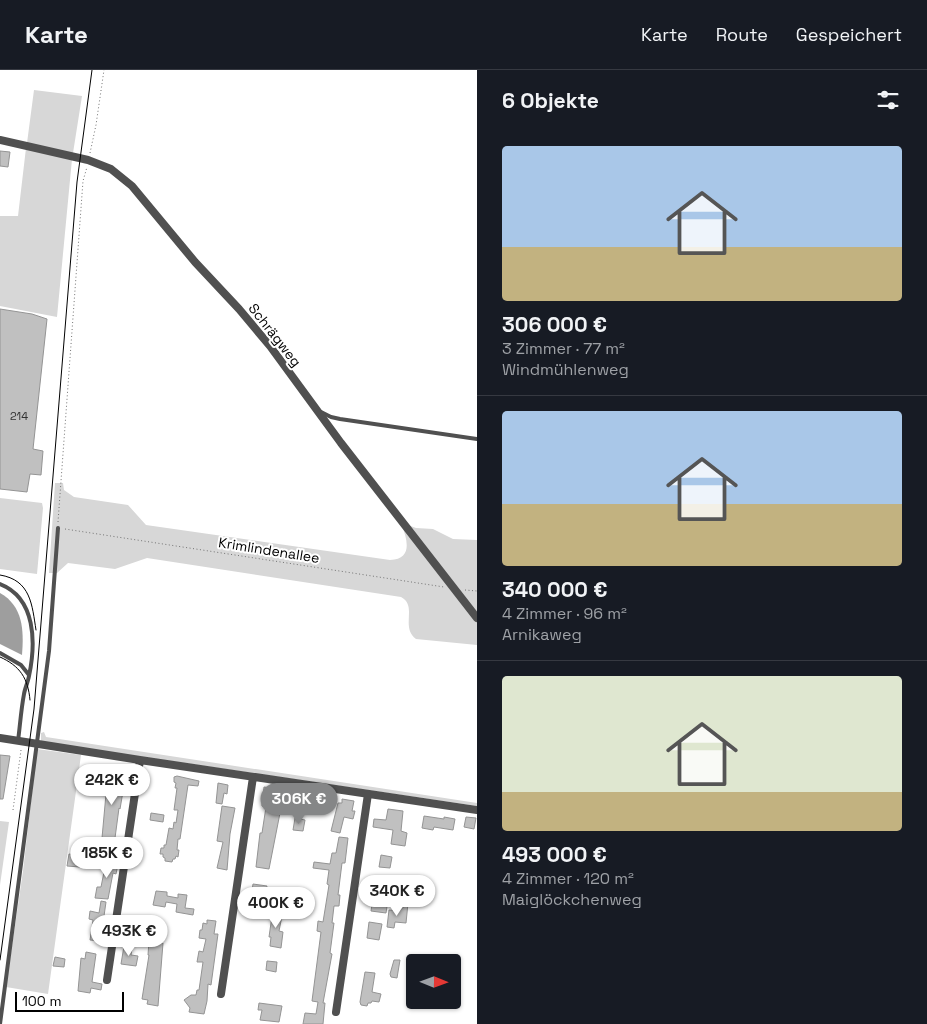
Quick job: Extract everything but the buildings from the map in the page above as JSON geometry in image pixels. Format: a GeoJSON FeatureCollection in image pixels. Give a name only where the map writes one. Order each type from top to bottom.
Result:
{"type":"FeatureCollection","features":[{"type":"Feature","properties":{"kind":"street","name":"Schrägweg"},"geometry":{"type":"LineString","coordinates":[[0,140],[88,160],[111,169],[132,186],[195,262],[239,308],[264,338],[316,410],[477,618]]}},
{"type":"Feature","properties":{"kind":"street"},"geometry":{"type":"LineString","coordinates":[[0,738],[477,810]]}},
{"type":"Feature","properties":{"kind":"street"},"geometry":{"type":"LineString","coordinates":[[107,980],[140,760]]}},
{"type":"Feature","properties":{"kind":"street"},"geometry":{"type":"LineString","coordinates":[[221,994],[253,777]]}},
{"type":"Feature","properties":{"kind":"street"},"geometry":{"type":"LineString","coordinates":[[336,1012],[368,794]]}},
{"type":"Feature","properties":{"kind":"lane"},"geometry":{"type":"LineString","coordinates":[[316,410],[340,419],[477,439]]}},
{"type":"Feature","properties":{"kind":"lane"},"geometry":{"type":"LineString","coordinates":[[0,1024],[22,871],[36,744],[49,651],[58,528]]}},
{"type":"Feature","properties":{"kind":"lane"},"geometry":{"type":"LineString","coordinates":[[0,584],[18,595],[25,605],[30,618],[32,636],[29,675],[24,692],[20,741]]}},
{"type":"Feature","properties":{"kind":"lane"},"geometry":{"type":"LineString","coordinates":[[0,653],[21,665],[29,675]]}},
{"type":"Feature","properties":{"kind":"path"},"geometry":{"type":"LineString","coordinates":[[58,528],[83,181],[96,125],[104,70]]}},
{"type":"Feature","properties":{"kind":"path","name":"Krimlindenallee"},"geometry":{"type":"LineString","coordinates":[[58,528],[477,591]]}},
{"type":"Feature","properties":{"kind":"path"},"geometry":{"type":"LineString","coordinates":[[13,810],[20,741]]}},
{"type":"Feature","properties":{"kind":"shaded area"},"geometry":{"type":"Polygon","coordinates":[[[34,90],[82,96],[73,153],[27,143],[34,90]]]}},
{"type":"Feature","properties":{"kind":"shaded area"},"geometry":{"type":"Polygon","coordinates":[[[26,148],[72,159],[57,317],[0,306],[0,216],[18,216],[26,148]]]}},
{"type":"Feature","properties":{"kind":"shaded area"},"geometry":{"type":"Polygon","coordinates":[[[55,483],[63,483],[64,490],[74,497],[128,505],[146,525],[390,560],[397,559],[405,553],[407,543],[402,526],[408,525],[416,528],[433,529],[453,539],[477,540],[477,645],[416,639],[409,629],[408,606],[401,597],[147,558],[115,569],[68,563],[57,573],[49,573],[55,483]]]}},
{"type":"Feature","properties":{"kind":"shaded area"},"geometry":{"type":"Polygon","coordinates":[[[0,498],[42,503],[37,574],[0,569],[0,498]]]}},
{"type":"Feature","properties":{"kind":"shaded area"},"geometry":{"type":"Polygon","coordinates":[[[0,593],[8,598],[18,612],[23,637],[22,655],[0,644],[0,593]]]}},
{"type":"Feature","properties":{"kind":"shaded area"},"geometry":{"type":"Polygon","coordinates":[[[44,732],[46,737],[477,803],[477,806],[41,742],[41,733],[44,732]]]}},
{"type":"Feature","properties":{"kind":"shaded area"},"geometry":{"type":"Polygon","coordinates":[[[37,749],[81,755],[48,994],[6,987],[23,871],[37,749]]]}},
{"type":"Feature","properties":{"kind":"shaded area"},"geometry":{"type":"Polygon","coordinates":[[[0,821],[9,822],[0,885],[0,821]]]}},
{"type":"Feature","properties":{"kind":"tram line"},"geometry":{"type":"LineString","coordinates":[[0,960],[34,709],[77,182],[92,70]]}},
{"type":"Feature","properties":{"kind":"tram line"},"geometry":{"type":"LineString","coordinates":[[0,575],[18,582],[24,588],[31,603],[36,630]]}},
{"type":"Feature","properties":{"kind":"tram line"},"geometry":{"type":"LineString","coordinates":[[0,657],[13,664],[22,674],[27,685],[30,700]]}}]}
